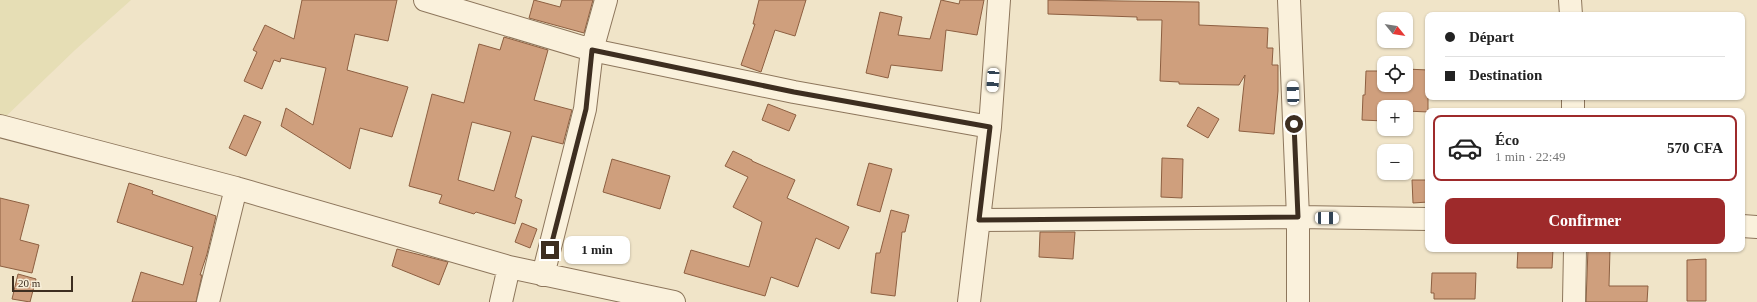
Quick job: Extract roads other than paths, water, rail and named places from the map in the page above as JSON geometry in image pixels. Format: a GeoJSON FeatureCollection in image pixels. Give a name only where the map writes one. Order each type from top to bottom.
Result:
{"type":"FeatureCollection","features":[{"type":"Feature","properties":{"kind":"street"},"geometry":{"type":"LineString","coordinates":[[425,0],[592,50],[794,92],[990,127]]}},
{"type":"Feature","properties":{"kind":"street"},"geometry":{"type":"LineString","coordinates":[[543,274],[586,109],[592,50],[606,0]]}},
{"type":"Feature","properties":{"kind":"street"},"geometry":{"type":"LineString","coordinates":[[969,302],[990,127],[999,0]]}},
{"type":"Feature","properties":{"kind":"street"},"geometry":{"type":"LineString","coordinates":[[1289,0],[1298,217],[1298,302]]}},
{"type":"Feature","properties":{"kind":"street"},"geometry":{"type":"LineString","coordinates":[[1570,0],[1570,12]]}},
{"type":"Feature","properties":{"kind":"street"},"geometry":{"type":"LineString","coordinates":[[0,126],[236,188],[509,267],[674,302]]}},
{"type":"Feature","properties":{"kind":"street"},"geometry":{"type":"LineString","coordinates":[[208,302],[236,188]]}},
{"type":"Feature","properties":{"kind":"street"},"geometry":{"type":"LineString","coordinates":[[979,220],[1298,217],[1425,219]]}},
{"type":"Feature","properties":{"kind":"street"},"geometry":{"type":"LineString","coordinates":[[1745,226],[1757,227]]}},
{"type":"Feature","properties":{"kind":"street"},"geometry":{"type":"LineString","coordinates":[[1574,302],[1575,252]]}},
{"type":"Feature","properties":{"kind":"street"},"geometry":{"type":"LineString","coordinates":[[501,302],[509,267]]}}]}
